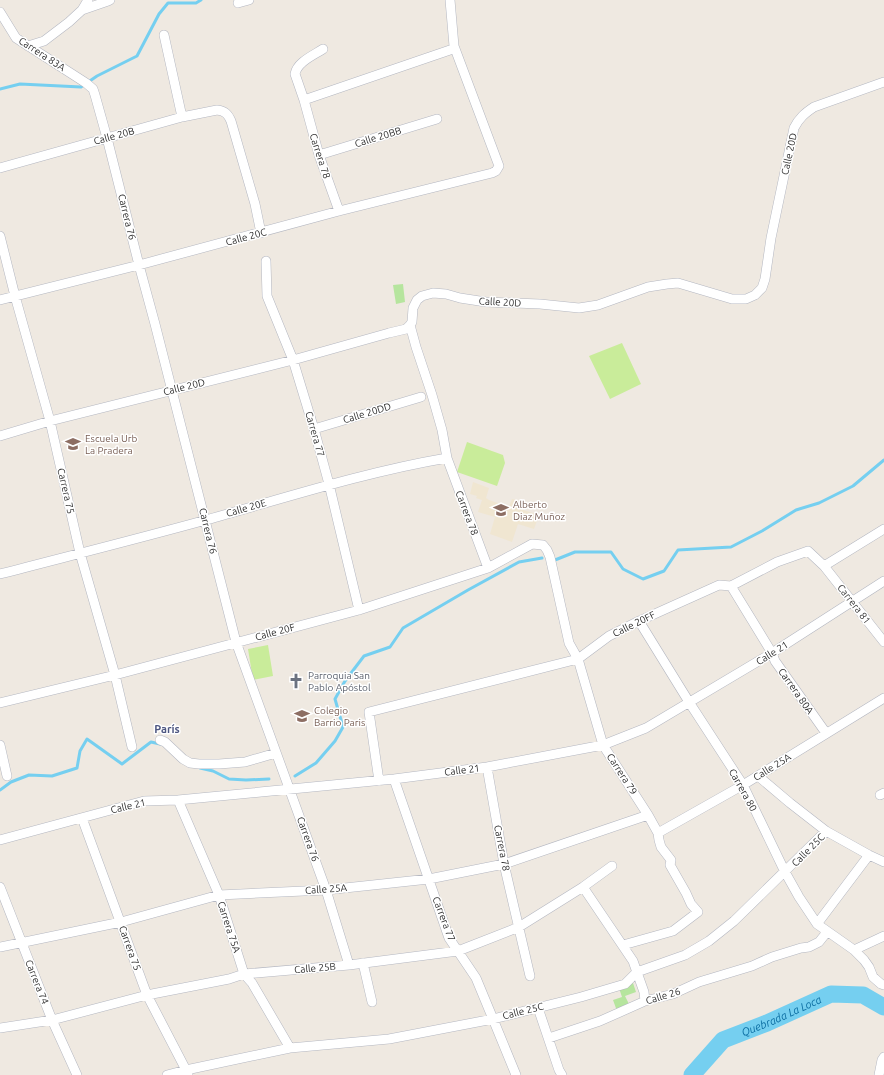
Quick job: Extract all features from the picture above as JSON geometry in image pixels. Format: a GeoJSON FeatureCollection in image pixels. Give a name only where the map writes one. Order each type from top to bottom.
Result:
{"type":"FeatureCollection","features":[{"type":"Feature","properties":{"kind":"street"},"geometry":{"type":"LineString","coordinates":[[28,46],[44,42],[82,10],[88,0]]}},
{"type":"Feature","properties":{"kind":"street"},"geometry":{"type":"LineString","coordinates":[[82,10],[110,0]]}},
{"type":"Feature","properties":{"kind":"street"},"geometry":{"type":"LineString","coordinates":[[238,3],[249,0]]}},
{"type":"Feature","properties":{"kind":"street","name":"Calle 20C"},"geometry":{"type":"LineString","coordinates":[[0,300],[496,171],[499,166],[454,46],[450,0]]}},
{"type":"Feature","properties":{"kind":"street","name":"Carrera 83A"},"geometry":{"type":"LineString","coordinates":[[0,12],[16,38],[93,89]]}},
{"type":"Feature","properties":{"kind":"street"},"geometry":{"type":"LineString","coordinates":[[164,36],[182,117]]}},
{"type":"Feature","properties":{"kind":"street","name":"Carrera 78"},"geometry":{"type":"LineString","coordinates":[[323,50],[298,65],[295,70],[295,74],[304,100],[319,155],[339,211]]}},
{"type":"Feature","properties":{"kind":"street"},"geometry":{"type":"LineString","coordinates":[[304,100],[450,50]]}},
{"type":"Feature","properties":{"kind":"street","name":"Calle 20D"},"geometry":{"type":"LineString","coordinates":[[0,436],[50,421],[293,360],[406,329],[410,325],[417,300],[422,296],[433,293],[486,302],[540,304],[579,308],[598,305],[648,288],[678,283],[732,299],[746,299],[755,295],[762,288],[766,279],[773,231],[794,128],[798,120],[814,107],[884,82]]}},
{"type":"Feature","properties":{"kind":"street","name":"Carrera 76"},"geometry":{"type":"LineString","coordinates":[[93,89],[107,138],[236,642],[326,890],[349,965]]}},
{"type":"Feature","properties":{"kind":"street","name":"Calle 20B"},"geometry":{"type":"LineString","coordinates":[[0,168],[182,117],[217,110],[223,111],[228,114],[231,121],[242,156],[261,233]]}},
{"type":"Feature","properties":{"kind":"street","name":"Calle 20BB"},"geometry":{"type":"LineString","coordinates":[[319,155],[438,119]]}},
{"type":"Feature","properties":{"kind":"street","name":"Carrera 75"},"geometry":{"type":"LineString","coordinates":[[0,236],[50,421],[80,553],[114,674],[132,747]]}},
{"type":"Feature","properties":{"kind":"street","name":"Carrera 77"},"geometry":{"type":"LineString","coordinates":[[266,261],[267,296],[293,360],[314,429],[360,610]]}},
{"type":"Feature","properties":{"kind":"street","name":"Carrera 78"},"geometry":{"type":"LineString","coordinates":[[410,325],[442,430],[446,458],[488,568]]}},
{"type":"Feature","properties":{"kind":"street","name":"Calle 20DD"},"geometry":{"type":"LineString","coordinates":[[314,429],[421,397]]}},
{"type":"Feature","properties":{"kind":"street","name":"Calle 20E"},"geometry":{"type":"LineString","coordinates":[[0,574],[205,520],[329,484],[446,458]]}},
{"type":"Feature","properties":{"kind":"street"},"geometry":{"type":"LineString","coordinates":[[824,566],[884,529]]}},
{"type":"Feature","properties":{"kind":"street","name":"Calle 20F"},"geometry":{"type":"LineString","coordinates":[[0,703],[360,610],[488,568],[532,544],[543,545]]}},
{"type":"Feature","properties":{"kind":"street","name":"Carrera 79"},"geometry":{"type":"LineString","coordinates":[[543,545],[550,557],[569,643],[578,659],[603,745],[648,814],[658,833],[661,847],[672,860],[670,865],[691,904],[698,912],[673,931],[623,945]]}},
{"type":"Feature","properties":{"kind":"street","name":"Calle 20FF"},"geometry":{"type":"LineString","coordinates":[[379,781],[369,712],[578,659],[609,636],[639,621],[719,585],[731,586],[777,562],[808,551],[824,566]]}},
{"type":"Feature","properties":{"kind":"street","name":"Carrera 81"},"geometry":{"type":"LineString","coordinates":[[824,566],[884,642]]}},
{"type":"Feature","properties":{"kind":"street","name":"Calle 21"},"geometry":{"type":"LineString","coordinates":[[0,840],[144,802],[379,781],[487,767],[603,745],[646,728],[772,653],[884,581]]}},
{"type":"Feature","properties":{"kind":"street","name":"Carrera 80A"},"geometry":{"type":"LineString","coordinates":[[731,586],[772,653],[775,661],[826,733]]}},
{"type":"Feature","properties":{"kind":"street","name":"Carrera 80"},"geometry":{"type":"LineString","coordinates":[[639,621],[743,785],[784,872],[817,924],[854,950],[866,963],[873,977],[884,985]]}},
{"type":"Feature","properties":{"kind":"street","name":"Calle 25A"},"geometry":{"type":"LineString","coordinates":[[658,833],[743,785],[884,698]]}},
{"type":"Feature","properties":{"kind":"street"},"geometry":{"type":"LineString","coordinates":[[160,740],[165,742],[190,763],[219,764],[245,762],[276,753]]}},
{"type":"Feature","properties":{"kind":"street"},"geometry":{"type":"LineString","coordinates":[[0,745],[7,776]]}},
{"type":"Feature","properties":{"kind":"street","name":"Carrera 78"},"geometry":{"type":"LineString","coordinates":[[487,767],[504,864],[530,976]]}},
{"type":"Feature","properties":{"kind":"street"},"geometry":{"type":"LineString","coordinates":[[758,776],[826,831],[884,862]]}},
{"type":"Feature","properties":{"kind":"street","name":"Carrera 77"},"geometry":{"type":"LineString","coordinates":[[394,779],[449,938],[476,978],[516,1075]]}},
{"type":"Feature","properties":{"kind":"street","name":"Carrera 75A"},"geometry":{"type":"LineString","coordinates":[[178,800],[219,895],[244,974],[252,983],[290,1048]]}},
{"type":"Feature","properties":{"kind":"street","name":"Calle 25A"},"geometry":{"type":"LineString","coordinates":[[0,947],[121,922],[219,895],[326,890],[429,879],[504,864],[648,814]]}},
{"type":"Feature","properties":{"kind":"street","name":"Carrera 75"},"geometry":{"type":"LineString","coordinates":[[82,818],[147,995],[187,1072]]}},
{"type":"Feature","properties":{"kind":"street","name":"Calle 25C"},"geometry":{"type":"LineString","coordinates":[[167,1075],[187,1072],[290,1048],[389,1039],[538,1008],[625,984],[637,972],[685,955],[709,941],[734,921],[826,831]]}},
{"type":"Feature","properties":{"kind":"street"},"geometry":{"type":"LineString","coordinates":[[817,924],[869,855]]}},
{"type":"Feature","properties":{"kind":"street","name":"Calle 25B"},"geometry":{"type":"LineString","coordinates":[[0,1028],[52,1020],[147,995],[229,979],[244,974],[349,965],[458,951],[519,928],[583,887],[612,866]]}},
{"type":"Feature","properties":{"kind":"street","name":"Carrera 74"},"geometry":{"type":"LineString","coordinates":[[0,887],[52,1020],[77,1075]]}},
{"type":"Feature","properties":{"kind":"street"},"geometry":{"type":"LineString","coordinates":[[583,887],[633,961],[644,992],[645,1001]]}},
{"type":"Feature","properties":{"kind":"street","name":"Calle 26"},"geometry":{"type":"LineString","coordinates":[[549,1038],[605,1020],[645,1001],[673,994],[700,982],[752,966],[772,957],[809,947],[819,942],[828,932]]}},
{"type":"Feature","properties":{"kind":"street"},"geometry":{"type":"LineString","coordinates":[[854,950],[884,936]]}},
{"type":"Feature","properties":{"kind":"street"},"geometry":{"type":"LineString","coordinates":[[363,963],[372,1002]]}},
{"type":"Feature","properties":{"kind":"street"},"geometry":{"type":"LineString","coordinates":[[538,1008],[562,1075]]}},
{"type":"Feature","properties":{"kind":"street"},"geometry":{"type":"LineString","coordinates":[[880,1075],[882,1060],[884,1057]]}},
{"type":"Feature","properties":{"kind":"shaded area","name":"Alberto Diaz Muñoz"},"geometry":{"type":"Polygon","coordinates":[[[473,482],[489,488],[486,498],[489,500],[509,507],[512,499],[516,500],[514,507],[539,515],[534,529],[518,524],[512,542],[490,534],[495,517],[478,512],[482,500],[476,498],[477,496],[470,494],[473,482]]]}},
{"type":"Feature","properties":{"kind":"green space"},"geometry":{"type":"Polygon","coordinates":[[[403,284],[405,302],[396,304],[393,285],[403,284]]]}},
{"type":"Feature","properties":{"kind":"green space"},"geometry":{"type":"Polygon","coordinates":[[[622,343],[641,384],[610,399],[589,356],[622,343]]]}},
{"type":"Feature","properties":{"kind":"green space"},"geometry":{"type":"Polygon","coordinates":[[[467,442],[503,455],[505,463],[497,486],[457,472],[467,442]]]}},
{"type":"Feature","properties":{"kind":"green space"},"geometry":{"type":"Polygon","coordinates":[[[268,645],[273,676],[253,680],[248,649],[268,645]]]}},
{"type":"Feature","properties":{"kind":"green space"},"geometry":{"type":"Polygon","coordinates":[[[633,983],[636,992],[625,996],[630,1006],[617,1011],[613,1000],[622,997],[619,988],[633,983]]]}},
{"type":"Feature","properties":{"kind":"waterway"},"geometry":{"type":"LineString","coordinates":[[0,89],[20,84],[81,87],[97,76],[137,56],[159,14],[168,3],[196,3],[201,0]]}},
{"type":"Feature","properties":{"kind":"waterway"},"geometry":{"type":"LineString","coordinates":[[555,560],[575,552],[611,552],[623,569],[643,579],[664,571],[678,550],[731,547],[762,531],[796,510],[819,503],[853,486],[884,460]]}},
{"type":"Feature","properties":{"kind":"waterway"},"geometry":{"type":"LineString","coordinates":[[295,776],[316,763],[335,741],[343,727],[335,699],[345,681],[364,656],[390,647],[403,628],[468,590],[519,562],[542,558]]}},
{"type":"Feature","properties":{"kind":"waterway"},"geometry":{"type":"LineString","coordinates":[[0,790],[11,782],[29,775],[52,776],[77,768],[80,751],[87,739],[122,764],[151,742],[160,744]]}},
{"type":"Feature","properties":{"kind":"waterway"},"geometry":{"type":"LineString","coordinates":[[200,768],[213,771],[229,779],[269,779]]}},
{"type":"Feature","properties":{"kind":"waterway","name":"Quebrada La Loca"},"geometry":{"type":"LineString","coordinates":[[692,1075],[723,1040],[767,1023],[831,994],[863,995],[884,1007]]}},
{"type":"Feature","properties":{"kind":"place","name":"Escuela Urb La Pradera"},"geometry":{"type":"Point","coordinates":[73,444]}},
{"type":"Feature","properties":{"kind":"place","name":"Alberto Diaz Muñoz"},"geometry":{"type":"Point","coordinates":[501,510]}},
{"type":"Feature","properties":{"kind":"place","name":"Parroquia San Pablo Apóstol"},"geometry":{"type":"Point","coordinates":[296,681]}},
{"type":"Feature","properties":{"kind":"place","name":"Colegio Barrio Paris"},"geometry":{"type":"Point","coordinates":[302,716]}},
{"type":"Feature","properties":{"kind":"district","name":"París"},"geometry":{"type":"Point","coordinates":[167,729]}}]}
